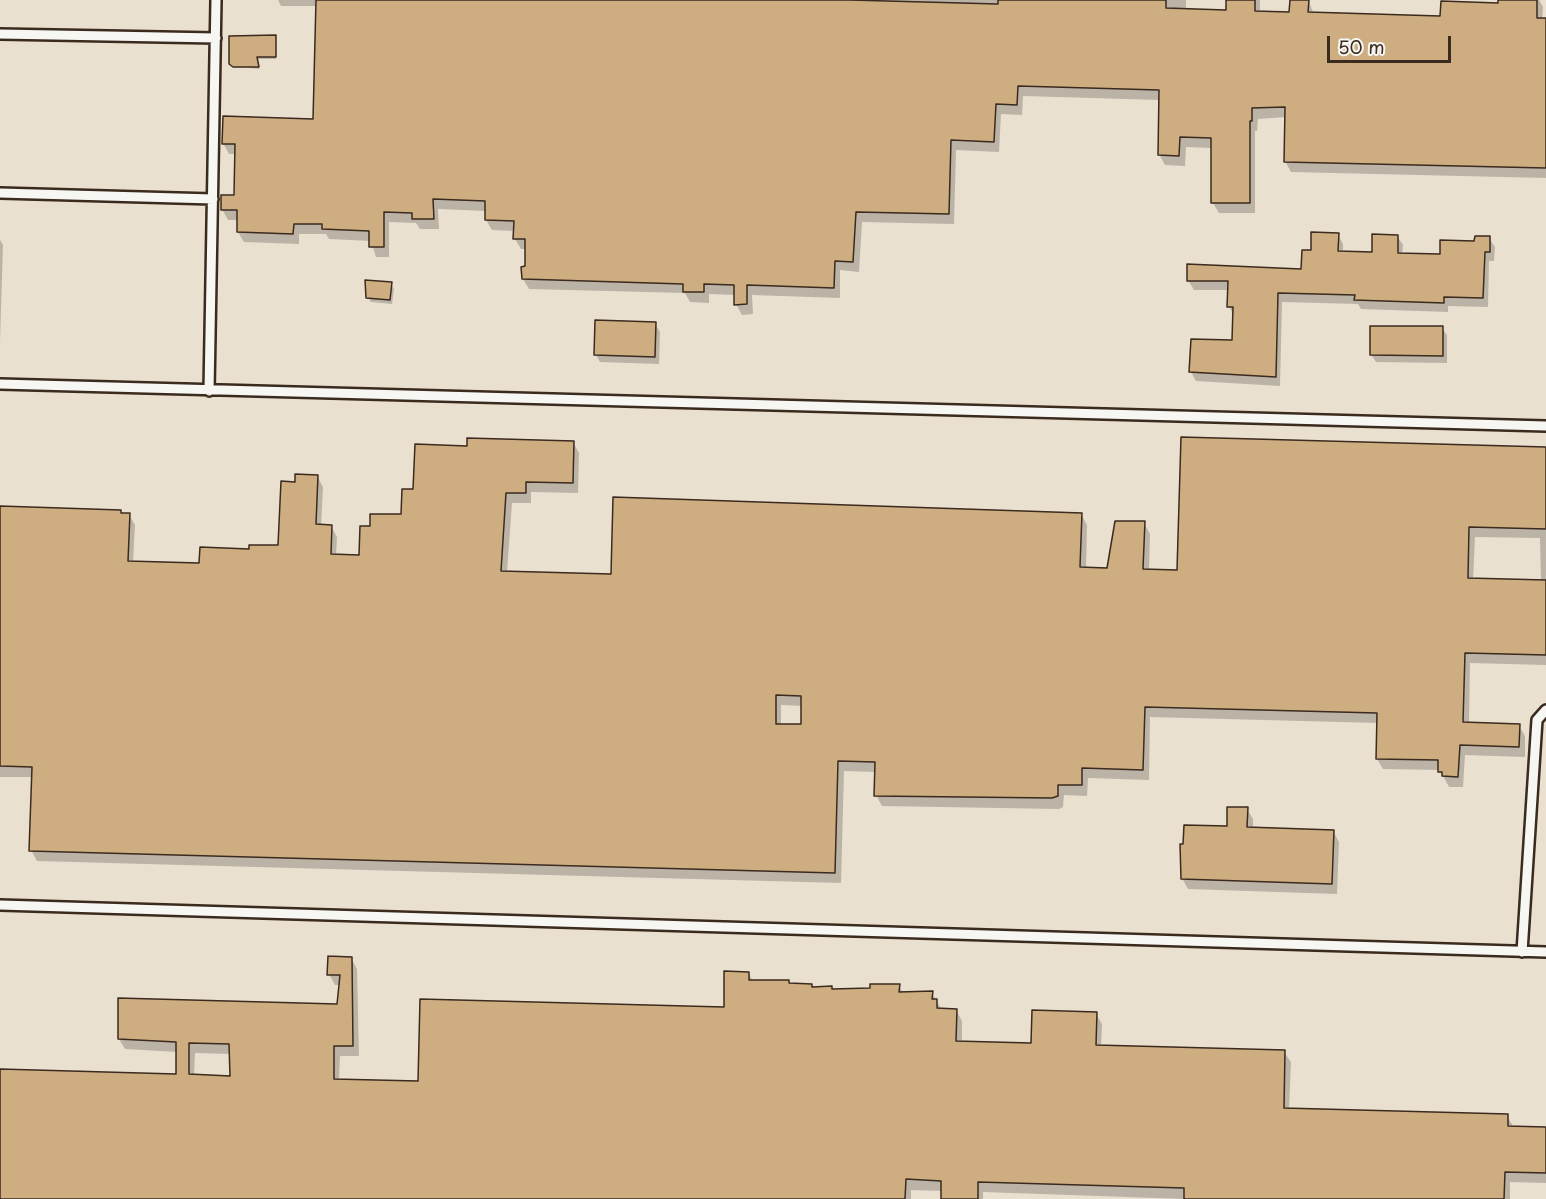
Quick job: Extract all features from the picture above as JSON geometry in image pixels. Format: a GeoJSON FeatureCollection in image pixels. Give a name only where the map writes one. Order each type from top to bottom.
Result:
{"type":"FeatureCollection","features":[{"type":"Feature","properties":{"kind":"lane"},"geometry":{"type":"LineString","coordinates":[[209,391],[216,0]]}},
{"type":"Feature","properties":{"kind":"lane"},"geometry":{"type":"LineString","coordinates":[[0,34],[216,38]]}},
{"type":"Feature","properties":{"kind":"lane"},"geometry":{"type":"LineString","coordinates":[[0,193],[213,199]]}},
{"type":"Feature","properties":{"kind":"lane"},"geometry":{"type":"LineString","coordinates":[[0,384],[1546,426]]}},
{"type":"Feature","properties":{"kind":"lane"},"geometry":{"type":"LineString","coordinates":[[1522,952],[1537,720],[1546,710]]}},
{"type":"Feature","properties":{"kind":"lane"},"geometry":{"type":"LineString","coordinates":[[0,905],[1546,952]]}},
{"type":"Feature","properties":{"kind":"shaded area"},"geometry":{"type":"Polygon","coordinates":[[[0,0],[1546,0],[1546,1199],[0,1199],[0,0]]]}},
{"type":"Feature","properties":{"kind":"building"},"geometry":{"type":"Polygon","coordinates":[[[316,0],[850,0],[998,4],[998,0],[1166,0],[1166,8],[1226,10],[1226,0],[1255,0],[1255,11],[1289,12],[1290,0],[1309,0],[1308,12],[1440,16],[1441,1],[1498,3],[1498,0],[1537,0],[1537,18],[1546,18],[1546,168],[1284,162],[1285,107],[1252,108],[1250,203],[1211,203],[1211,138],[1180,137],[1179,156],[1158,155],[1159,90],[1018,86],[1017,105],[996,104],[994,142],[951,140],[949,214],[856,212],[853,262],[835,261],[834,288],[747,285],[747,304],[734,305],[734,285],[704,284],[704,292],[683,292],[683,284],[522,279],[521,267],[525,266],[525,239],[513,239],[514,221],[485,220],[485,201],[433,199],[434,219],[412,219],[412,213],[384,212],[384,247],[369,247],[369,231],[322,229],[322,224],[294,224],[293,234],[237,232],[237,210],[221,210],[221,195],[234,195],[235,144],[222,144],[223,116],[313,119],[316,0]]]}},
{"type":"Feature","properties":{"kind":"building"},"geometry":{"type":"Polygon","coordinates":[[[276,35],[276,57],[257,57],[259,67],[233,67],[229,64],[229,36],[276,35]]]}},
{"type":"Feature","properties":{"kind":"building"},"geometry":{"type":"Polygon","coordinates":[[[1311,232],[1339,233],[1338,251],[1372,252],[1372,234],[1398,235],[1398,253],[1440,254],[1440,240],[1474,241],[1475,236],[1490,236],[1490,252],[1485,252],[1483,298],[1444,297],[1444,303],[1354,300],[1355,295],[1278,293],[1276,377],[1189,372],[1191,339],[1232,340],[1233,307],[1227,307],[1228,281],[1187,281],[1187,264],[1301,269],[1302,250],[1311,250],[1311,232]]]}},
{"type":"Feature","properties":{"kind":"building"},"geometry":{"type":"Polygon","coordinates":[[[365,280],[392,282],[390,300],[366,298],[365,280]]]}},
{"type":"Feature","properties":{"kind":"building"},"geometry":{"type":"Polygon","coordinates":[[[595,320],[656,322],[655,357],[594,355],[595,320]]]}},
{"type":"Feature","properties":{"kind":"building"},"geometry":{"type":"Polygon","coordinates":[[[1370,326],[1443,326],[1443,356],[1370,355],[1370,326]]]}},
{"type":"Feature","properties":{"kind":"building"},"geometry":{"type":"Polygon","coordinates":[[[1181,437],[1546,447],[1546,529],[1469,527],[1468,578],[1546,580],[1546,655],[1465,653],[1463,722],[1520,724],[1519,747],[1460,745],[1458,777],[1442,776],[1442,772],[1438,772],[1438,760],[1376,759],[1377,713],[1145,707],[1143,770],[1082,768],[1082,785],[1058,785],[1058,796],[1052,798],[874,796],[875,762],[838,761],[835,873],[29,851],[32,767],[0,766],[0,506],[121,510],[121,513],[130,513],[128,561],[199,563],[200,547],[249,549],[249,545],[278,545],[281,481],[295,482],[295,474],[318,475],[316,524],[332,525],[331,554],[359,555],[360,526],[370,526],[370,514],[401,514],[402,489],[413,489],[415,444],[467,446],[467,438],[574,441],[573,483],[526,482],[526,493],[506,493],[501,571],[611,574],[613,497],[1082,513],[1080,567],[1107,568],[1115,521],[1145,521],[1143,569],[1177,570],[1181,437]],[[776,695],[776,724],[801,724],[801,696],[776,695]]]}},
{"type":"Feature","properties":{"kind":"building"},"geometry":{"type":"Polygon","coordinates":[[[1227,807],[1248,807],[1247,827],[1334,830],[1332,884],[1181,879],[1180,844],[1183,844],[1184,825],[1227,826],[1227,807]]]}},
{"type":"Feature","properties":{"kind":"building"},"geometry":{"type":"Polygon","coordinates":[[[328,956],[352,957],[353,1046],[334,1046],[334,1079],[418,1081],[420,999],[724,1007],[724,971],[749,972],[749,980],[789,980],[789,983],[812,984],[812,987],[870,988],[870,984],[900,984],[899,992],[933,991],[932,999],[937,999],[937,1008],[957,1009],[956,1041],[1031,1043],[1032,1010],[1097,1012],[1096,1045],[1285,1050],[1284,1108],[1508,1114],[1508,1126],[1546,1127],[1546,1173],[1505,1172],[1504,1199],[1184,1199],[1184,1188],[978,1182],[978,1199],[941,1199],[941,1181],[906,1179],[905,1199],[0,1199],[0,1069],[176,1074],[176,1042],[118,1039],[118,998],[337,1004],[340,975],[327,975],[328,956]],[[189,1043],[189,1074],[230,1076],[229,1044],[189,1043]]]}}]}
